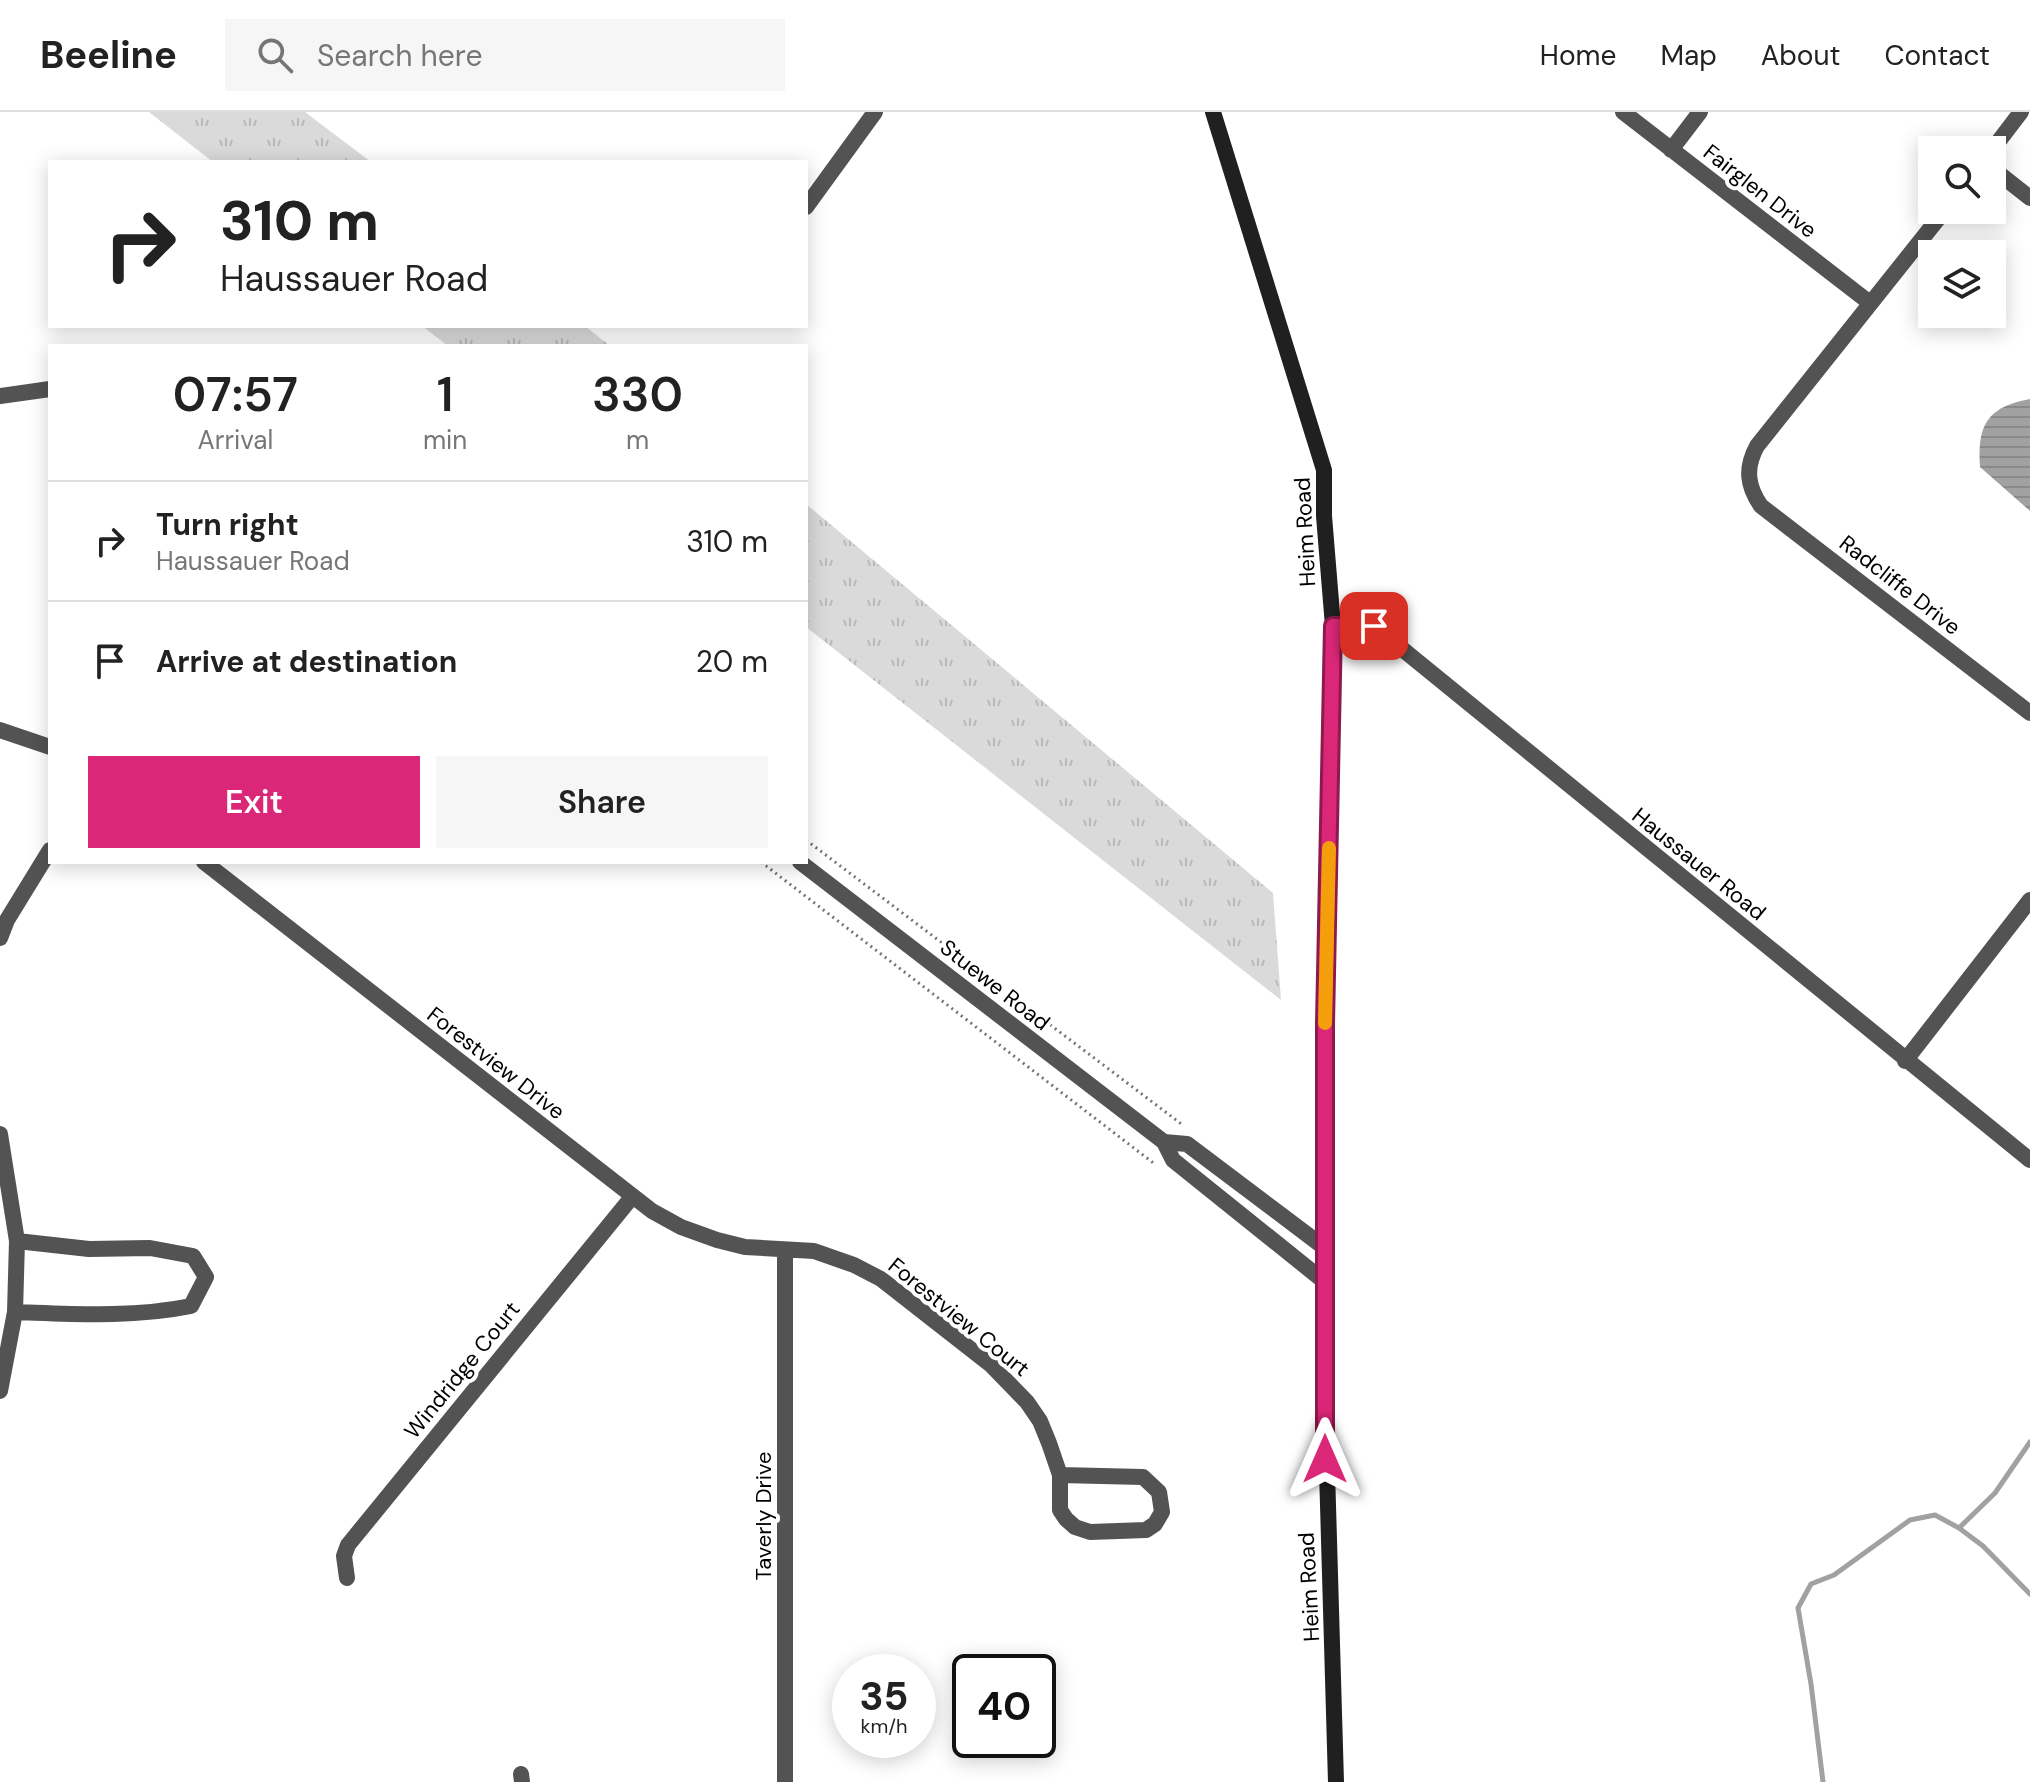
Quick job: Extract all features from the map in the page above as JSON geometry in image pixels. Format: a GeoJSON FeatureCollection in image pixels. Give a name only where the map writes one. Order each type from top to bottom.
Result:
{"type":"FeatureCollection","features":[{"type":"Feature","properties":{"kind":"street"},"geometry":{"type":"LineString","coordinates":[[808,204],[875,112]]}},
{"type":"Feature","properties":{"kind":"street","name":"Heim Road"},"geometry":{"type":"LineString","coordinates":[[1213,112],[1324,470],[1324,516],[1333,626],[1325,1024],[1325,1459],[1336,1782]]}},
{"type":"Feature","properties":{"kind":"street","name":"Fairglen Drive"},"geometry":{"type":"LineString","coordinates":[[1623,112],[1870,303]]}},
{"type":"Feature","properties":{"kind":"street"},"geometry":{"type":"LineString","coordinates":[[1671,150],[1700,112]]}},
{"type":"Feature","properties":{"kind":"street"},"geometry":{"type":"LineString","coordinates":[[2003,136],[2021,112]]}},
{"type":"Feature","properties":{"kind":"street"},"geometry":{"type":"LineString","coordinates":[[2006,179],[2030,198]]}},
{"type":"Feature","properties":{"kind":"street","name":"Radcliffe Drive"},"geometry":{"type":"LineString","coordinates":[[1934,224],[1757,446],[1749,465],[1745,490],[1761,506],[2030,713]]}},
{"type":"Feature","properties":{"kind":"street"},"geometry":{"type":"LineString","coordinates":[[0,396],[48,389]]}},
{"type":"Feature","properties":{"kind":"street","name":"Haussauer Road"},"geometry":{"type":"LineString","coordinates":[[1333,626],[1374,626],[2030,1160]]}},
{"type":"Feature","properties":{"kind":"street"},"geometry":{"type":"LineString","coordinates":[[0,730],[48,746]]}},
{"type":"Feature","properties":{"kind":"street"},"geometry":{"type":"LineString","coordinates":[[0,938],[7,920],[48,853]]}},
{"type":"Feature","properties":{"kind":"street","name":"Forestview Drive"},"geometry":{"type":"LineString","coordinates":[[207,864],[632,1197],[681,1227],[717,1240],[745,1247],[785,1250]]}},
{"type":"Feature","properties":{"kind":"street","name":"Stuewe Road"},"geometry":{"type":"LineString","coordinates":[[803,864],[1164,1142],[1173,1160],[1325,1282]]}},
{"type":"Feature","properties":{"kind":"street"},"geometry":{"type":"LineString","coordinates":[[1905,1061],[2030,900]]}},
{"type":"Feature","properties":{"kind":"street"},"geometry":{"type":"LineString","coordinates":[[0,1134],[17,1241],[15,1312],[0,1391]]}},
{"type":"Feature","properties":{"kind":"street","name":"Stuewe Road"},"geometry":{"type":"LineString","coordinates":[[1164,1142],[1187,1144],[1325,1248]]}},
{"type":"Feature","properties":{"kind":"street","name":"Windridge Court"},"geometry":{"type":"LineString","coordinates":[[347,1578],[344,1556],[348,1545],[632,1197]]}},
{"type":"Feature","properties":{"kind":"street"},"geometry":{"type":"LineString","coordinates":[[15,1312],[122,1315],[160,1312],[191,1306],[206,1277],[193,1256],[150,1248],[89,1249],[17,1241]]}},
{"type":"Feature","properties":{"kind":"street","name":"Forestview Court"},"geometry":{"type":"LineString","coordinates":[[785,1250],[826,1254],[881,1279],[991,1365],[1019,1392],[1040,1421],[1060,1475],[1060,1510],[1075,1527],[1090,1532],[1146,1530],[1155,1524],[1162,1512],[1159,1492],[1143,1477],[1060,1475]]}},
{"type":"Feature","properties":{"kind":"street","name":"Taverly Drive"},"geometry":{"type":"LineString","coordinates":[[785,1250],[785,1782]]}},
{"type":"Feature","properties":{"kind":"path"},"geometry":{"type":"LineString","coordinates":[[808,842],[1195,1134]]}},
{"type":"Feature","properties":{"kind":"path"},"geometry":{"type":"LineString","coordinates":[[764,864],[1161,1169]]}},
{"type":"Feature","properties":{"kind":"green space"},"geometry":{"type":"Polygon","coordinates":[[[149,112],[305,112],[368,160],[210,160],[149,112]]]}},
{"type":"Feature","properties":{"kind":"green space"},"geometry":{"type":"Polygon","coordinates":[[[425,328],[588,328],[608,344],[445,344],[425,328]]]}},
{"type":"Feature","properties":{"kind":"green space"},"geometry":{"type":"Polygon","coordinates":[[[808,506],[1273,893],[1281,1000],[808,629],[808,506]]]}},
{"type":"Feature","properties":{"kind":"shaded area"},"geometry":{"type":"Polygon","coordinates":[[[2030,399],[2030,511],[1980,467],[1980,440],[1983,429],[1994,413],[2015,402],[2030,399]]]}},
{"type":"Feature","properties":{"kind":"waterway"},"geometry":{"type":"LineString","coordinates":[[1959,1528],[1995,1493],[2030,1442]]}},
{"type":"Feature","properties":{"kind":"waterway"},"geometry":{"type":"LineString","coordinates":[[1823,1782],[1798,1608],[1811,1584],[1834,1575],[1910,1520],[1935,1515],[1983,1546],[2030,1594]]}},
{"type":"Feature","properties":{"kind":"slow traffic"},"geometry":{"type":"LineString","coordinates":[[1325,1023],[1329,848]]}},
{"type":"Feature","properties":{"kind":"route"},"geometry":{"type":"LineString","coordinates":[[1325,1459],[1325,1024],[1333,626],[1374,626]]}}]}
